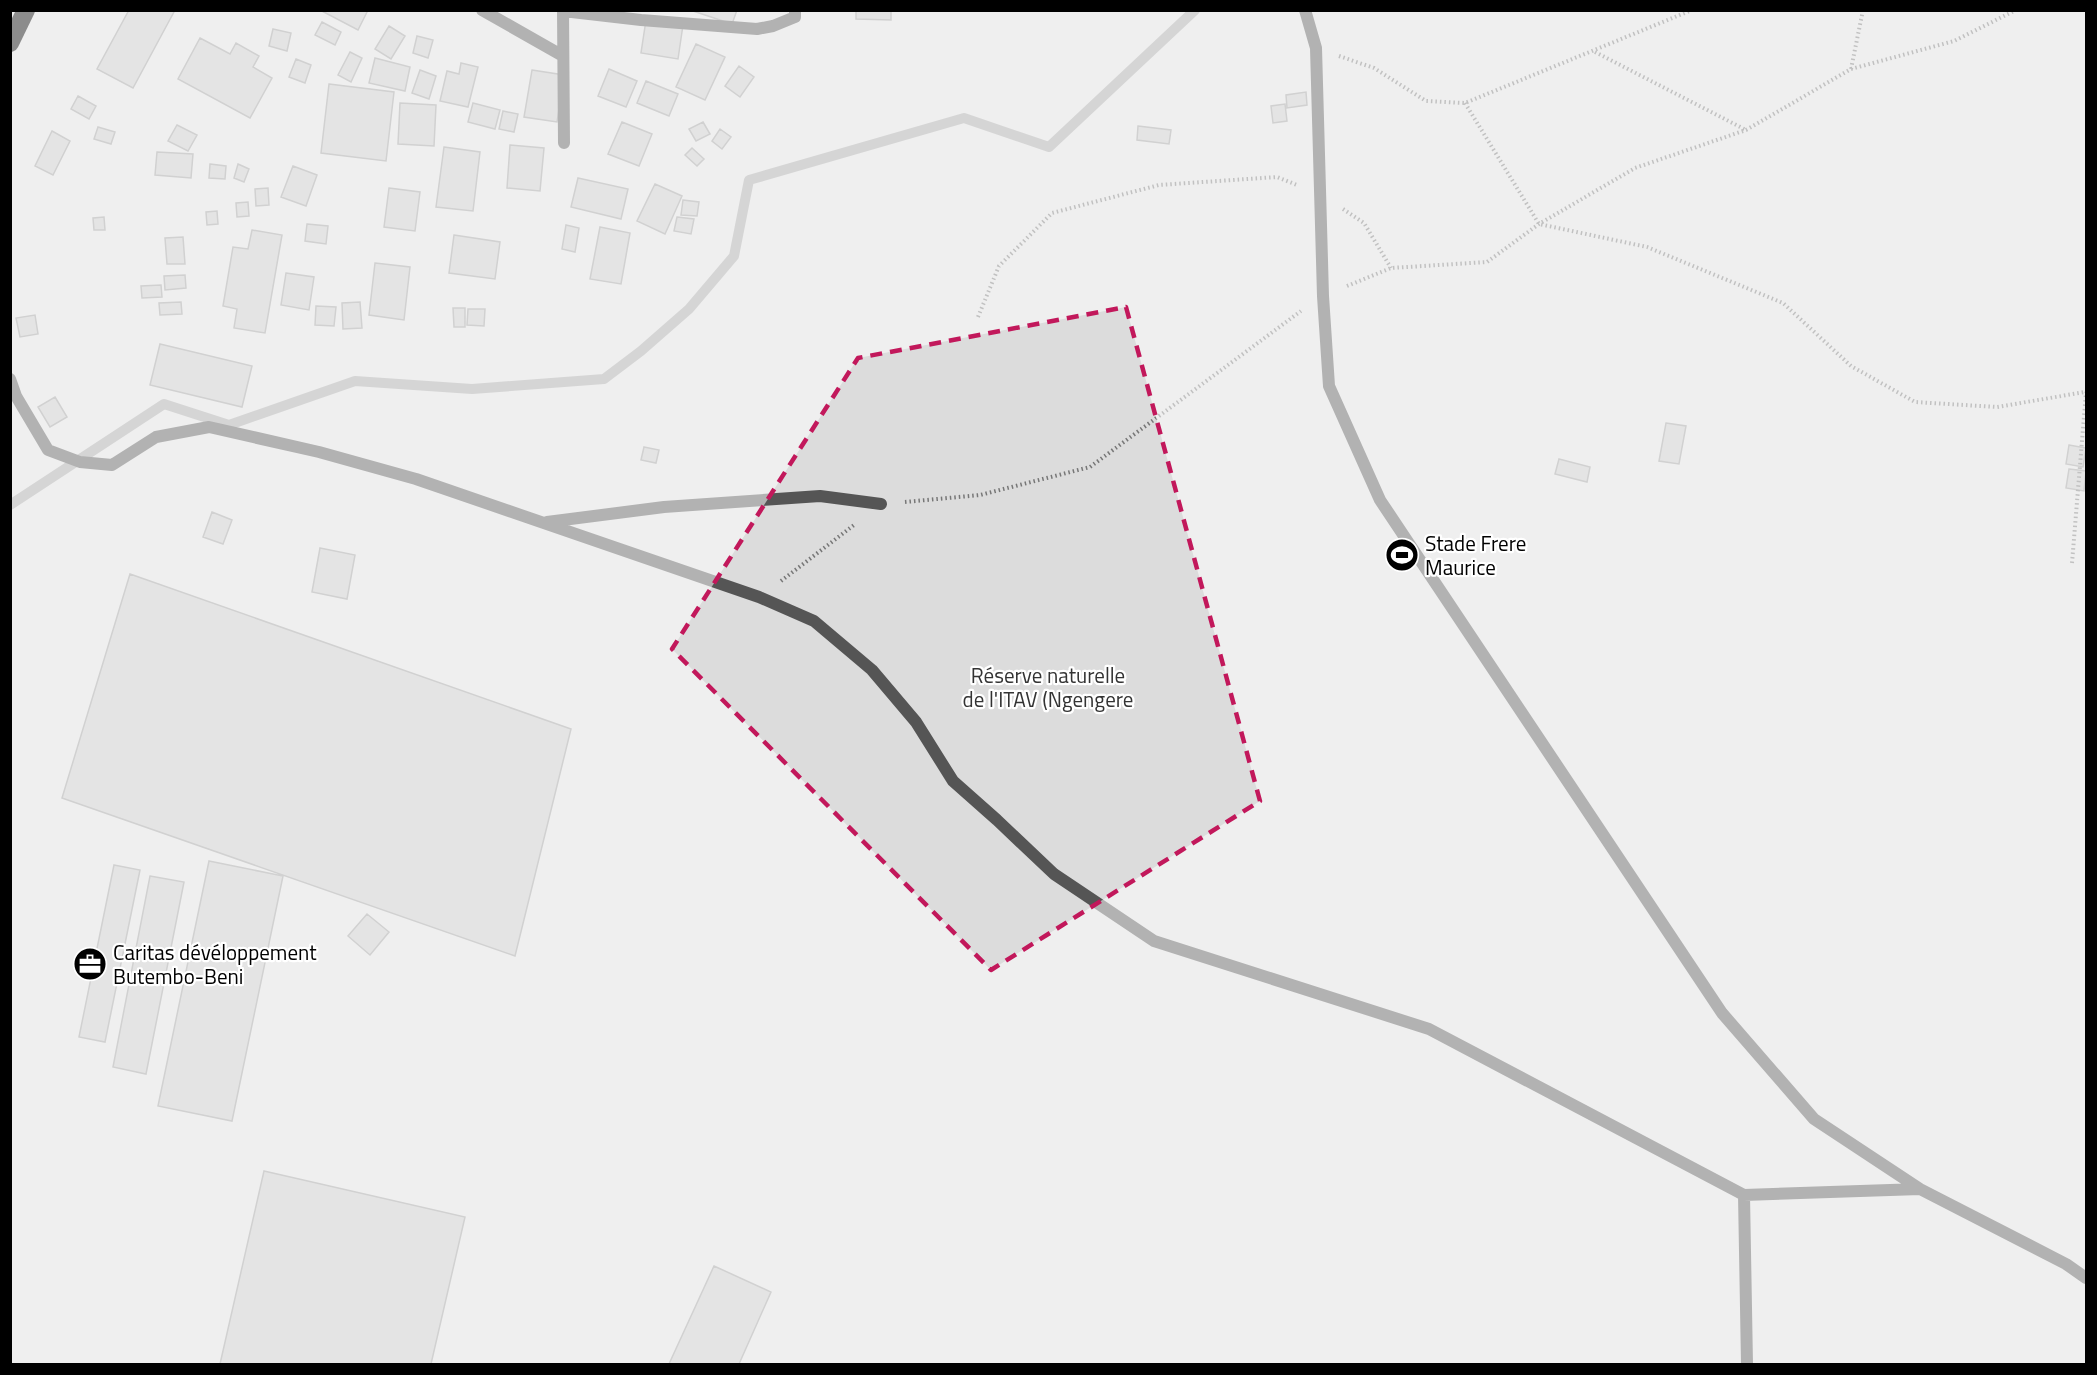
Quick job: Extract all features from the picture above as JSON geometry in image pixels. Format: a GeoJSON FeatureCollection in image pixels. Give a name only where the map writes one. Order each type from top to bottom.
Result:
{"type":"FeatureCollection","features":[{"type":"Feature","properties":{"kind":"highway"},"geometry":{"type":"LineString","coordinates":[[10,43],[26,10]]}},
{"type":"Feature","properties":{"kind":"street"},"geometry":{"type":"LineString","coordinates":[[482,10],[563,56]]}},
{"type":"Feature","properties":{"kind":"street"},"geometry":{"type":"LineString","coordinates":[[564,143],[563,11],[757,29],[773,26],[795,17],[795,10]]}},
{"type":"Feature","properties":{"kind":"street"},"geometry":{"type":"LineString","coordinates":[[1305,10],[1316,48],[1319,194],[1329,386],[1380,500],[1722,1013],[1814,1119],[1920,1189],[2066,1264],[2086,1278]]}},
{"type":"Feature","properties":{"kind":"street"},"geometry":{"type":"LineString","coordinates":[[10,379],[16,396],[48,450],[80,462],[112,465],[156,438],[209,427],[319,452],[416,479],[759,597],[814,621],[872,670],[916,722],[953,781],[1054,874],[1154,941],[1428,1029],[1744,1195],[1920,1189]]}},
{"type":"Feature","properties":{"kind":"street"},"geometry":{"type":"LineString","coordinates":[[542,522],[664,507],[820,496],[881,504]]}},
{"type":"Feature","properties":{"kind":"street"},"geometry":{"type":"LineString","coordinates":[[1744,1195],[1747,1365]]}},
{"type":"Feature","properties":{"kind":"path"},"geometry":{"type":"LineString","coordinates":[[1316,48],[1374,68],[1426,101],[1465,104],[1692,10]]}},
{"type":"Feature","properties":{"kind":"path"},"geometry":{"type":"LineString","coordinates":[[1851,69],[1863,10]]}},
{"type":"Feature","properties":{"kind":"path"},"geometry":{"type":"LineString","coordinates":[[759,597],[881,504],[980,495],[1090,467],[1323,296],[1391,268],[1487,262],[1539,224],[1635,168],[1746,130],[1851,69],[1954,41],[2016,10]]}},
{"type":"Feature","properties":{"kind":"path"},"geometry":{"type":"LineString","coordinates":[[1595,51],[1746,130]]}},
{"type":"Feature","properties":{"kind":"path"},"geometry":{"type":"LineString","coordinates":[[1465,104],[1539,224],[1647,247],[1783,303],[1851,366],[1915,402],[1997,407],[2086,392],[2072,563]]}},
{"type":"Feature","properties":{"kind":"path"},"geometry":{"type":"LineString","coordinates":[[978,317],[999,266],[1052,213],[1159,185],[1277,177],[1319,194],[1364,223],[1391,268]]}},
{"type":"Feature","properties":{"kind":"highlighted area"},"geometry":{"type":"Polygon","coordinates":[[[1126,307],[1260,801],[991,970],[672,649],[858,358],[1126,307]]]}},
{"type":"Feature","properties":{"kind":"green space","name":"Réserve naturelle de l'ITAV (Ngengere"},"geometry":{"type":"Polygon","coordinates":[[[10,11],[2086,11],[2086,1364],[11,1364],[10,11]]]}},
{"type":"Feature","properties":{"kind":"building"},"geometry":{"type":"Polygon","coordinates":[[[129,10],[175,10],[133,88],[97,69],[129,10]]]}},
{"type":"Feature","properties":{"kind":"building"},"geometry":{"type":"Polygon","coordinates":[[[320,10],[368,10],[358,30],[320,10]]]}},
{"type":"Feature","properties":{"kind":"building"},"geometry":{"type":"Polygon","coordinates":[[[690,10],[737,10],[732,24],[690,10]]]}},
{"type":"Feature","properties":{"kind":"building"},"geometry":{"type":"Polygon","coordinates":[[[856,10],[891,10],[891,20],[856,19],[856,10]]]}},
{"type":"Feature","properties":{"kind":"building"},"geometry":{"type":"Polygon","coordinates":[[[646,20],[683,25],[678,59],[641,53],[646,20]]]}},
{"type":"Feature","properties":{"kind":"building"},"geometry":{"type":"Polygon","coordinates":[[[322,22],[341,32],[335,45],[315,35],[322,22]]]}},
{"type":"Feature","properties":{"kind":"building"},"geometry":{"type":"Polygon","coordinates":[[[389,26],[405,36],[391,59],[375,49],[389,26]]]}},
{"type":"Feature","properties":{"kind":"building"},"geometry":{"type":"Polygon","coordinates":[[[273,29],[291,33],[287,51],[269,46],[273,29]]]}},
{"type":"Feature","properties":{"kind":"building"},"geometry":{"type":"Polygon","coordinates":[[[417,36],[433,40],[428,58],[413,53],[417,36]]]}},
{"type":"Feature","properties":{"kind":"building"},"geometry":{"type":"Polygon","coordinates":[[[200,38],[230,54],[236,43],[259,56],[253,67],[272,78],[250,118],[178,79],[200,38]]]}},
{"type":"Feature","properties":{"kind":"building"},"geometry":{"type":"Polygon","coordinates":[[[696,44],[725,57],[705,100],[676,87],[696,44]]]}},
{"type":"Feature","properties":{"kind":"building"},"geometry":{"type":"Polygon","coordinates":[[[350,52],[362,58],[351,82],[338,75],[350,52]]]}},
{"type":"Feature","properties":{"kind":"building"},"geometry":{"type":"Polygon","coordinates":[[[375,58],[410,67],[405,91],[369,83],[375,58]]]}},
{"type":"Feature","properties":{"kind":"building"},"geometry":{"type":"Polygon","coordinates":[[[296,59],[311,65],[305,83],[289,77],[296,59]]]}},
{"type":"Feature","properties":{"kind":"building"},"geometry":{"type":"Polygon","coordinates":[[[461,63],[478,67],[468,107],[440,101],[447,71],[459,74],[461,63]]]}},
{"type":"Feature","properties":{"kind":"building"},"geometry":{"type":"Polygon","coordinates":[[[739,66],[754,77],[740,97],[725,86],[739,66]]]}},
{"type":"Feature","properties":{"kind":"building"},"geometry":{"type":"Polygon","coordinates":[[[609,69],[637,81],[626,107],[598,96],[609,69]]]}},
{"type":"Feature","properties":{"kind":"building"},"geometry":{"type":"Polygon","coordinates":[[[420,70],[436,76],[429,99],[412,93],[420,70]]]}},
{"type":"Feature","properties":{"kind":"building"},"geometry":{"type":"Polygon","coordinates":[[[532,70],[564,75],[557,122],[524,117],[532,70]]]}},
{"type":"Feature","properties":{"kind":"building"},"geometry":{"type":"Polygon","coordinates":[[[646,81],[678,94],[669,116],[637,103],[646,81]]]}},
{"type":"Feature","properties":{"kind":"building"},"geometry":{"type":"Polygon","coordinates":[[[329,84],[394,92],[386,161],[321,153],[329,84]]]}},
{"type":"Feature","properties":{"kind":"building"},"geometry":{"type":"Polygon","coordinates":[[[1306,92],[1307,105],[1287,108],[1286,95],[1306,92]]]}},
{"type":"Feature","properties":{"kind":"building"},"geometry":{"type":"Polygon","coordinates":[[[78,96],[96,106],[89,119],[71,109],[78,96]]]}},
{"type":"Feature","properties":{"kind":"building"},"geometry":{"type":"Polygon","coordinates":[[[400,103],[436,105],[434,146],[398,144],[400,103]]]}},
{"type":"Feature","properties":{"kind":"building"},"geometry":{"type":"Polygon","coordinates":[[[473,103],[500,110],[495,129],[468,122],[473,103]]]}},
{"type":"Feature","properties":{"kind":"building"},"geometry":{"type":"Polygon","coordinates":[[[1285,104],[1287,121],[1273,123],[1271,106],[1285,104]]]}},
{"type":"Feature","properties":{"kind":"building"},"geometry":{"type":"Polygon","coordinates":[[[503,111],[518,114],[514,132],[499,129],[503,111]]]}},
{"type":"Feature","properties":{"kind":"building"},"geometry":{"type":"Polygon","coordinates":[[[622,122],[652,134],[639,166],[608,154],[622,122]]]}},
{"type":"Feature","properties":{"kind":"building"},"geometry":{"type":"Polygon","coordinates":[[[703,122],[710,134],[696,141],[689,129],[703,122]]]}},
{"type":"Feature","properties":{"kind":"building"},"geometry":{"type":"Polygon","coordinates":[[[177,125],[197,135],[188,151],[168,141],[177,125]]]}},
{"type":"Feature","properties":{"kind":"building"},"geometry":{"type":"Polygon","coordinates":[[[1138,126],[1171,130],[1169,144],[1137,140],[1138,126]]]}},
{"type":"Feature","properties":{"kind":"building"},"geometry":{"type":"Polygon","coordinates":[[[98,127],[115,132],[111,144],[94,139],[98,127]]]}},
{"type":"Feature","properties":{"kind":"building"},"geometry":{"type":"Polygon","coordinates":[[[720,129],[731,137],[722,149],[712,141],[720,129]]]}},
{"type":"Feature","properties":{"kind":"building"},"geometry":{"type":"Polygon","coordinates":[[[52,131],[70,141],[53,175],[35,166],[52,131]]]}},
{"type":"Feature","properties":{"kind":"building"},"geometry":{"type":"Polygon","coordinates":[[[510,145],[544,148],[540,191],[507,188],[510,145]]]}},
{"type":"Feature","properties":{"kind":"building"},"geometry":{"type":"Polygon","coordinates":[[[444,147],[480,152],[473,211],[436,207],[444,147]]]}},
{"type":"Feature","properties":{"kind":"building"},"geometry":{"type":"Polygon","coordinates":[[[692,148],[704,159],[697,166],[685,155],[692,148]]]}},
{"type":"Feature","properties":{"kind":"building"},"geometry":{"type":"Polygon","coordinates":[[[157,152],[193,154],[191,178],[155,175],[157,152]]]}},
{"type":"Feature","properties":{"kind":"building"},"geometry":{"type":"Polygon","coordinates":[[[210,164],[226,166],[225,179],[209,178],[210,164]]]}},
{"type":"Feature","properties":{"kind":"building"},"geometry":{"type":"Polygon","coordinates":[[[238,164],[249,169],[244,182],[234,178],[238,164]]]}},
{"type":"Feature","properties":{"kind":"building"},"geometry":{"type":"Polygon","coordinates":[[[293,166],[317,175],[306,206],[281,197],[293,166]]]}},
{"type":"Feature","properties":{"kind":"building"},"geometry":{"type":"Polygon","coordinates":[[[578,178],[628,189],[621,219],[571,207],[578,178]]]}},
{"type":"Feature","properties":{"kind":"building"},"geometry":{"type":"Polygon","coordinates":[[[655,184],[682,196],[665,234],[637,221],[655,184]]]}},
{"type":"Feature","properties":{"kind":"building"},"geometry":{"type":"Polygon","coordinates":[[[268,188],[269,205],[256,206],[255,189],[268,188]]]}},
{"type":"Feature","properties":{"kind":"building"},"geometry":{"type":"Polygon","coordinates":[[[389,188],[420,192],[415,231],[384,227],[389,188]]]}},
{"type":"Feature","properties":{"kind":"building"},"geometry":{"type":"Polygon","coordinates":[[[683,200],[699,202],[697,216],[681,215],[683,200]]]}},
{"type":"Feature","properties":{"kind":"building"},"geometry":{"type":"Polygon","coordinates":[[[248,202],[249,216],[237,217],[236,203],[248,202]]]}},
{"type":"Feature","properties":{"kind":"building"},"geometry":{"type":"Polygon","coordinates":[[[217,211],[218,224],[207,225],[206,212],[217,211]]]}},
{"type":"Feature","properties":{"kind":"building"},"geometry":{"type":"Polygon","coordinates":[[[104,217],[105,230],[94,230],[93,218],[104,217]]]}},
{"type":"Feature","properties":{"kind":"building"},"geometry":{"type":"Polygon","coordinates":[[[677,217],[694,219],[691,234],[674,231],[677,217]]]}},
{"type":"Feature","properties":{"kind":"building"},"geometry":{"type":"Polygon","coordinates":[[[307,224],[328,226],[326,244],[305,241],[307,224]]]}},
{"type":"Feature","properties":{"kind":"building"},"geometry":{"type":"Polygon","coordinates":[[[566,225],[579,228],[575,252],[562,249],[566,225]]]}},
{"type":"Feature","properties":{"kind":"building"},"geometry":{"type":"Polygon","coordinates":[[[600,227],[630,233],[621,284],[590,279],[600,227]]]}},
{"type":"Feature","properties":{"kind":"building"},"geometry":{"type":"Polygon","coordinates":[[[252,230],[282,235],[265,333],[234,328],[237,309],[223,306],[233,247],[248,249],[252,230]]]}},
{"type":"Feature","properties":{"kind":"building"},"geometry":{"type":"Polygon","coordinates":[[[454,235],[500,242],[495,279],[449,273],[454,235]]]}},
{"type":"Feature","properties":{"kind":"building"},"geometry":{"type":"Polygon","coordinates":[[[183,237],[185,264],[167,264],[165,238],[183,237]]]}},
{"type":"Feature","properties":{"kind":"building"},"geometry":{"type":"Polygon","coordinates":[[[375,263],[410,267],[404,320],[369,315],[375,263]]]}},
{"type":"Feature","properties":{"kind":"building"},"geometry":{"type":"Polygon","coordinates":[[[286,273],[314,277],[309,310],[281,305],[286,273]]]}},
{"type":"Feature","properties":{"kind":"building"},"geometry":{"type":"Polygon","coordinates":[[[185,275],[186,288],[165,290],[164,276],[185,275]]]}},
{"type":"Feature","properties":{"kind":"building"},"geometry":{"type":"Polygon","coordinates":[[[161,285],[162,297],[142,298],[141,286],[161,285]]]}},
{"type":"Feature","properties":{"kind":"building"},"geometry":{"type":"Polygon","coordinates":[[[181,302],[182,314],[160,315],[159,303],[181,302]]]}},
{"type":"Feature","properties":{"kind":"building"},"geometry":{"type":"Polygon","coordinates":[[[360,302],[362,328],[343,329],[342,303],[360,302]]]}},
{"type":"Feature","properties":{"kind":"building"},"geometry":{"type":"Polygon","coordinates":[[[316,306],[336,307],[334,326],[315,325],[316,306]]]}},
{"type":"Feature","properties":{"kind":"building"},"geometry":{"type":"Polygon","coordinates":[[[453,308],[465,308],[465,327],[454,327],[453,308]]]}},
{"type":"Feature","properties":{"kind":"building"},"geometry":{"type":"Polygon","coordinates":[[[468,309],[485,309],[484,326],[467,325],[468,309]]]}},
{"type":"Feature","properties":{"kind":"building"},"geometry":{"type":"Polygon","coordinates":[[[35,315],[38,334],[20,337],[16,318],[35,315]]]}},
{"type":"Feature","properties":{"kind":"building"},"geometry":{"type":"Polygon","coordinates":[[[160,344],[252,366],[242,407],[150,385],[160,344]]]}},
{"type":"Feature","properties":{"kind":"building"},"geometry":{"type":"Polygon","coordinates":[[[55,397],[67,417],[50,427],[38,407],[55,397]]]}},
{"type":"Feature","properties":{"kind":"building"},"geometry":{"type":"Polygon","coordinates":[[[1666,423],[1686,426],[1679,464],[1659,461],[1666,423]]]}},
{"type":"Feature","properties":{"kind":"building"},"geometry":{"type":"Polygon","coordinates":[[[2069,445],[2086,448],[2083,467],[2066,464],[2069,445]]]}},
{"type":"Feature","properties":{"kind":"building"},"geometry":{"type":"Polygon","coordinates":[[[644,447],[659,450],[656,463],[641,460],[644,447]]]}},
{"type":"Feature","properties":{"kind":"building"},"geometry":{"type":"Polygon","coordinates":[[[1559,459],[1590,467],[1587,482],[1555,474],[1559,459]]]}},
{"type":"Feature","properties":{"kind":"building"},"geometry":{"type":"Polygon","coordinates":[[[2069,469],[2086,471],[2084,491],[2066,488],[2069,469]]]}},
{"type":"Feature","properties":{"kind":"building"},"geometry":{"type":"Polygon","coordinates":[[[212,512],[232,520],[223,544],[203,537],[212,512]]]}},
{"type":"Feature","properties":{"kind":"building"},"geometry":{"type":"Polygon","coordinates":[[[320,548],[355,555],[347,599],[312,592],[320,548]]]}},
{"type":"Feature","properties":{"kind":"building"},"geometry":{"type":"Polygon","coordinates":[[[130,574],[571,729],[515,956],[62,798],[130,574]]]}},
{"type":"Feature","properties":{"kind":"building"},"geometry":{"type":"Polygon","coordinates":[[[209,861],[283,876],[232,1121],[158,1106],[209,861]]]}},
{"type":"Feature","properties":{"kind":"building"},"geometry":{"type":"Polygon","coordinates":[[[114,865],[140,870],[105,1042],[79,1037],[114,865]]]}},
{"type":"Feature","properties":{"kind":"building"},"geometry":{"type":"Polygon","coordinates":[[[150,876],[184,882],[146,1074],[113,1067],[150,876]]]}},
{"type":"Feature","properties":{"kind":"building"},"geometry":{"type":"Polygon","coordinates":[[[367,914],[389,932],[370,955],[348,936],[367,914]]]}},
{"type":"Feature","properties":{"kind":"building"},"geometry":{"type":"Polygon","coordinates":[[[264,1171],[465,1217],[431,1364],[220,1364],[264,1171]]]}},
{"type":"Feature","properties":{"kind":"building"},"geometry":{"type":"Polygon","coordinates":[[[714,1266],[771,1292],[739,1364],[669,1364],[714,1266]]]}},
{"type":"Feature","properties":{"kind":"waterway"},"geometry":{"type":"LineString","coordinates":[[10,505],[164,404],[229,425],[355,381],[472,389],[604,379],[641,351],[689,309],[734,256],[749,180],[964,118],[1049,147],[1195,10]]}},
{"type":"Feature","properties":{"kind":"place","name":"Stade Frere Maurice"},"geometry":{"type":"Point","coordinates":[1402,555]}},
{"type":"Feature","properties":{"kind":"place","name":"Caritas dévéloppement Butembo-Beni"},"geometry":{"type":"Point","coordinates":[90,964]}}]}
